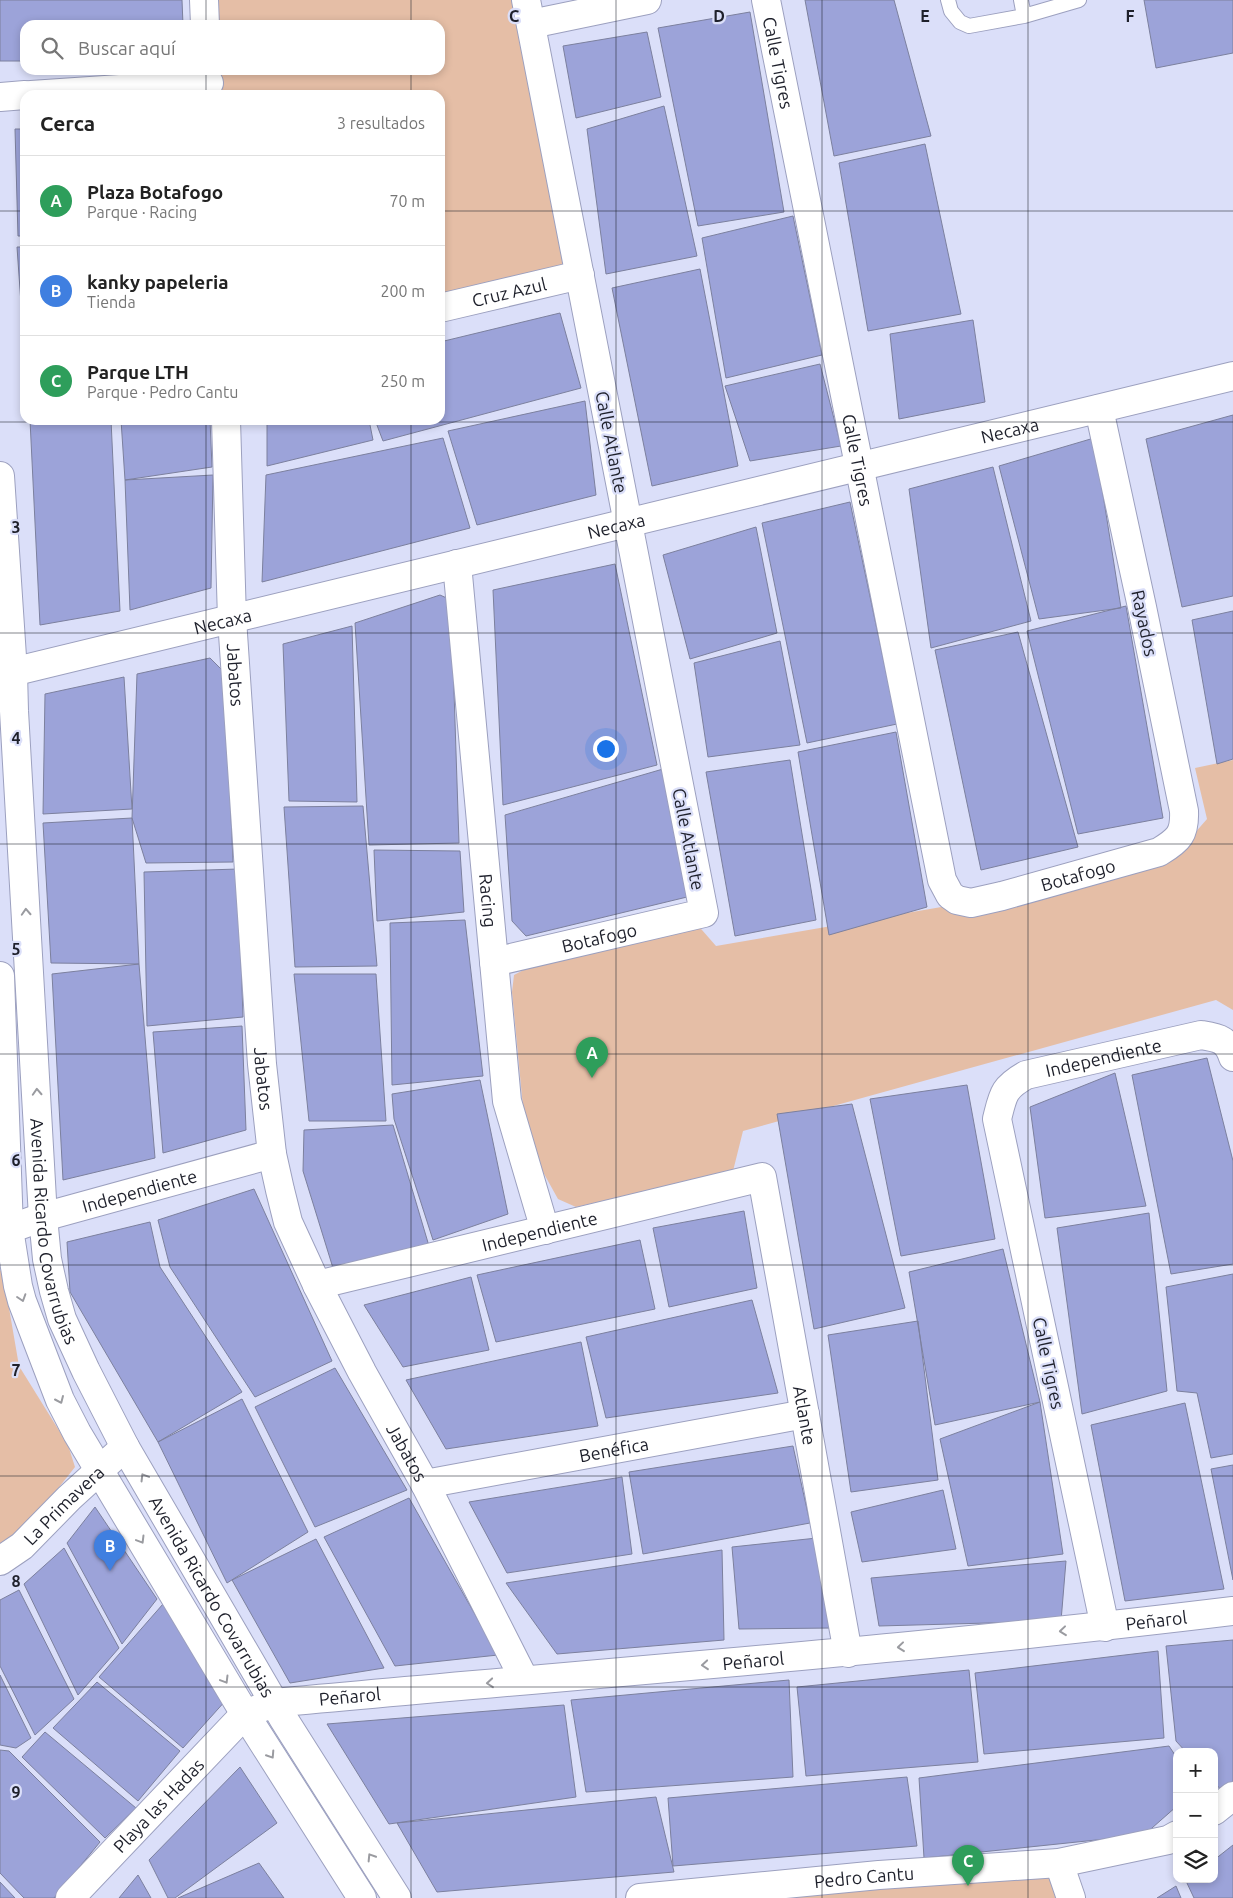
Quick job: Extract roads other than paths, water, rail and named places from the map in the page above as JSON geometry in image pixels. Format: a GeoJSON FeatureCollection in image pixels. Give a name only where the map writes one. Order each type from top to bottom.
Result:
{"type":"FeatureCollection","features":[{"type":"Feature","properties":{"kind":"street"},"geometry":{"type":"LineString","coordinates":[[204,0],[205,20]]}},
{"type":"Feature","properties":{"kind":"street"},"geometry":{"type":"LineString","coordinates":[[528,12],[647,0]]}},
{"type":"Feature","properties":{"kind":"street","name":"Calle Tigres"},"geometry":{"type":"LineString","coordinates":[[766,0],[942,880],[950,894],[957,900],[971,903]]}},
{"type":"Feature","properties":{"kind":"street","name":"Calle Atlante"},"geometry":{"type":"LineString","coordinates":[[528,12],[704,913]]}},
{"type":"Feature","properties":{"kind":"street"},"geometry":{"type":"LineString","coordinates":[[105,90],[209,83]]}},
{"type":"Feature","properties":{"kind":"street"},"geometry":{"type":"LineString","coordinates":[[0,97],[20,95]]}},
{"type":"Feature","properties":{"kind":"street","name":"Cruz Azul"},"geometry":{"type":"LineString","coordinates":[[445,307],[580,275]]}},
{"type":"Feature","properties":{"kind":"street","name":"Necaxa"},"geometry":{"type":"LineString","coordinates":[[7,673],[1233,376]]}},
{"type":"Feature","properties":{"kind":"street","name":"Rayados"},"geometry":{"type":"LineString","coordinates":[[1098,409],[1184,810],[1185,823],[1180,838]]}},
{"type":"Feature","properties":{"kind":"street","name":"Jabatos"},"geometry":{"type":"LineString","coordinates":[[226,425],[232,619],[261,1054],[272,1154],[288,1222],[317,1286],[362,1372],[425,1484],[524,1679]]}},
{"type":"Feature","properties":{"kind":"street","name":"Avenida Ricardo Covarrubias"},"geometry":{"type":"LineString","coordinates":[[0,476],[7,715],[30,976],[47,1259],[54,1291],[62,1319],[125,1447],[274,1703],[397,1898]]}},
{"type":"Feature","properties":{"kind":"street","name":"Racing"},"geometry":{"type":"LineString","coordinates":[[457,564],[507,1101],[545,1230]]}},
{"type":"Feature","properties":{"kind":"street","name":"Botafogo"},"geometry":{"type":"LineString","coordinates":[[971,903],[1159,852],[1180,838]]}},
{"type":"Feature","properties":{"kind":"street","name":"Botafogo"},"geometry":{"type":"LineString","coordinates":[[494,962],[704,913]]}},
{"type":"Feature","properties":{"kind":"street","name":"Avenida Ricardo Covarrubias"},"geometry":{"type":"LineString","coordinates":[[0,976],[9,1229],[22,1301],[60,1400],[99,1470],[245,1714],[362,1898]]}},
{"type":"Feature","properties":{"kind":"street"},"geometry":{"type":"LineString","coordinates":[[0,990],[30,976]]}},
{"type":"Feature","properties":{"kind":"street","name":"Independiente"},"geometry":{"type":"LineString","coordinates":[[1002,1100],[1008,1087],[1026,1075],[1201,1035],[1224,1047]]}},
{"type":"Feature","properties":{"kind":"street","name":"Calle Tigres"},"geometry":{"type":"LineString","coordinates":[[1002,1100],[997,1119],[1105,1627]]}},
{"type":"Feature","properties":{"kind":"street","name":"Independiente"},"geometry":{"type":"LineString","coordinates":[[9,1229],[44,1217],[272,1154]]}},
{"type":"Feature","properties":{"kind":"street","name":"Independiente"},"geometry":{"type":"LineString","coordinates":[[317,1286],[762,1177]]}},
{"type":"Feature","properties":{"kind":"street","name":"Atlante"},"geometry":{"type":"LineString","coordinates":[[762,1177],[848,1653]]}},
{"type":"Feature","properties":{"kind":"street","name":"Benéfica"},"geometry":{"type":"LineString","coordinates":[[425,1484],[805,1414]]}},
{"type":"Feature","properties":{"kind":"street","name":"La Primavera"},"geometry":{"type":"LineString","coordinates":[[0,1561],[22,1546],[125,1447]]}},
{"type":"Feature","properties":{"kind":"street","name":"Peñarol"},"geometry":{"type":"LineString","coordinates":[[274,1703],[524,1679],[848,1653],[1105,1627],[1233,1611]]}},
{"type":"Feature","properties":{"kind":"street"},"geometry":{"type":"LineString","coordinates":[[245,1714],[274,1703]]}},
{"type":"Feature","properties":{"kind":"street","name":"Playa las Hadas"},"geometry":{"type":"LineString","coordinates":[[70,1898],[245,1714]]}},
{"type":"Feature","properties":{"kind":"street"},"geometry":{"type":"LineString","coordinates":[[1218,1808],[1233,1796]]}},
{"type":"Feature","properties":{"kind":"street","name":"Pedro Cantu"},"geometry":{"type":"LineString","coordinates":[[655,1897],[879,1875],[1059,1863],[1168,1840],[1173,1837]]}},
{"type":"Feature","properties":{"kind":"street"},"geometry":{"type":"LineString","coordinates":[[1059,1863],[1071,1898]]}},
{"type":"Feature","properties":{"kind":"lane"},"geometry":{"type":"LineString","coordinates":[[948,0],[951,11],[960,22],[969,26],[1024,16],[1079,0]]}},
{"type":"Feature","properties":{"kind":"lane"},"geometry":{"type":"LineString","coordinates":[[1021,0],[1024,16]]}},
{"type":"Feature","properties":{"kind":"place","name":"Plaza Botafogo"},"geometry":{"type":"Point","coordinates":[592,1078]}},
{"type":"Feature","properties":{"kind":"place","name":"kanky papeleria"},"geometry":{"type":"Point","coordinates":[110,1571]}},
{"type":"Feature","properties":{"kind":"place","name":"Parque LTH"},"geometry":{"type":"Point","coordinates":[968,1886]}}]}
